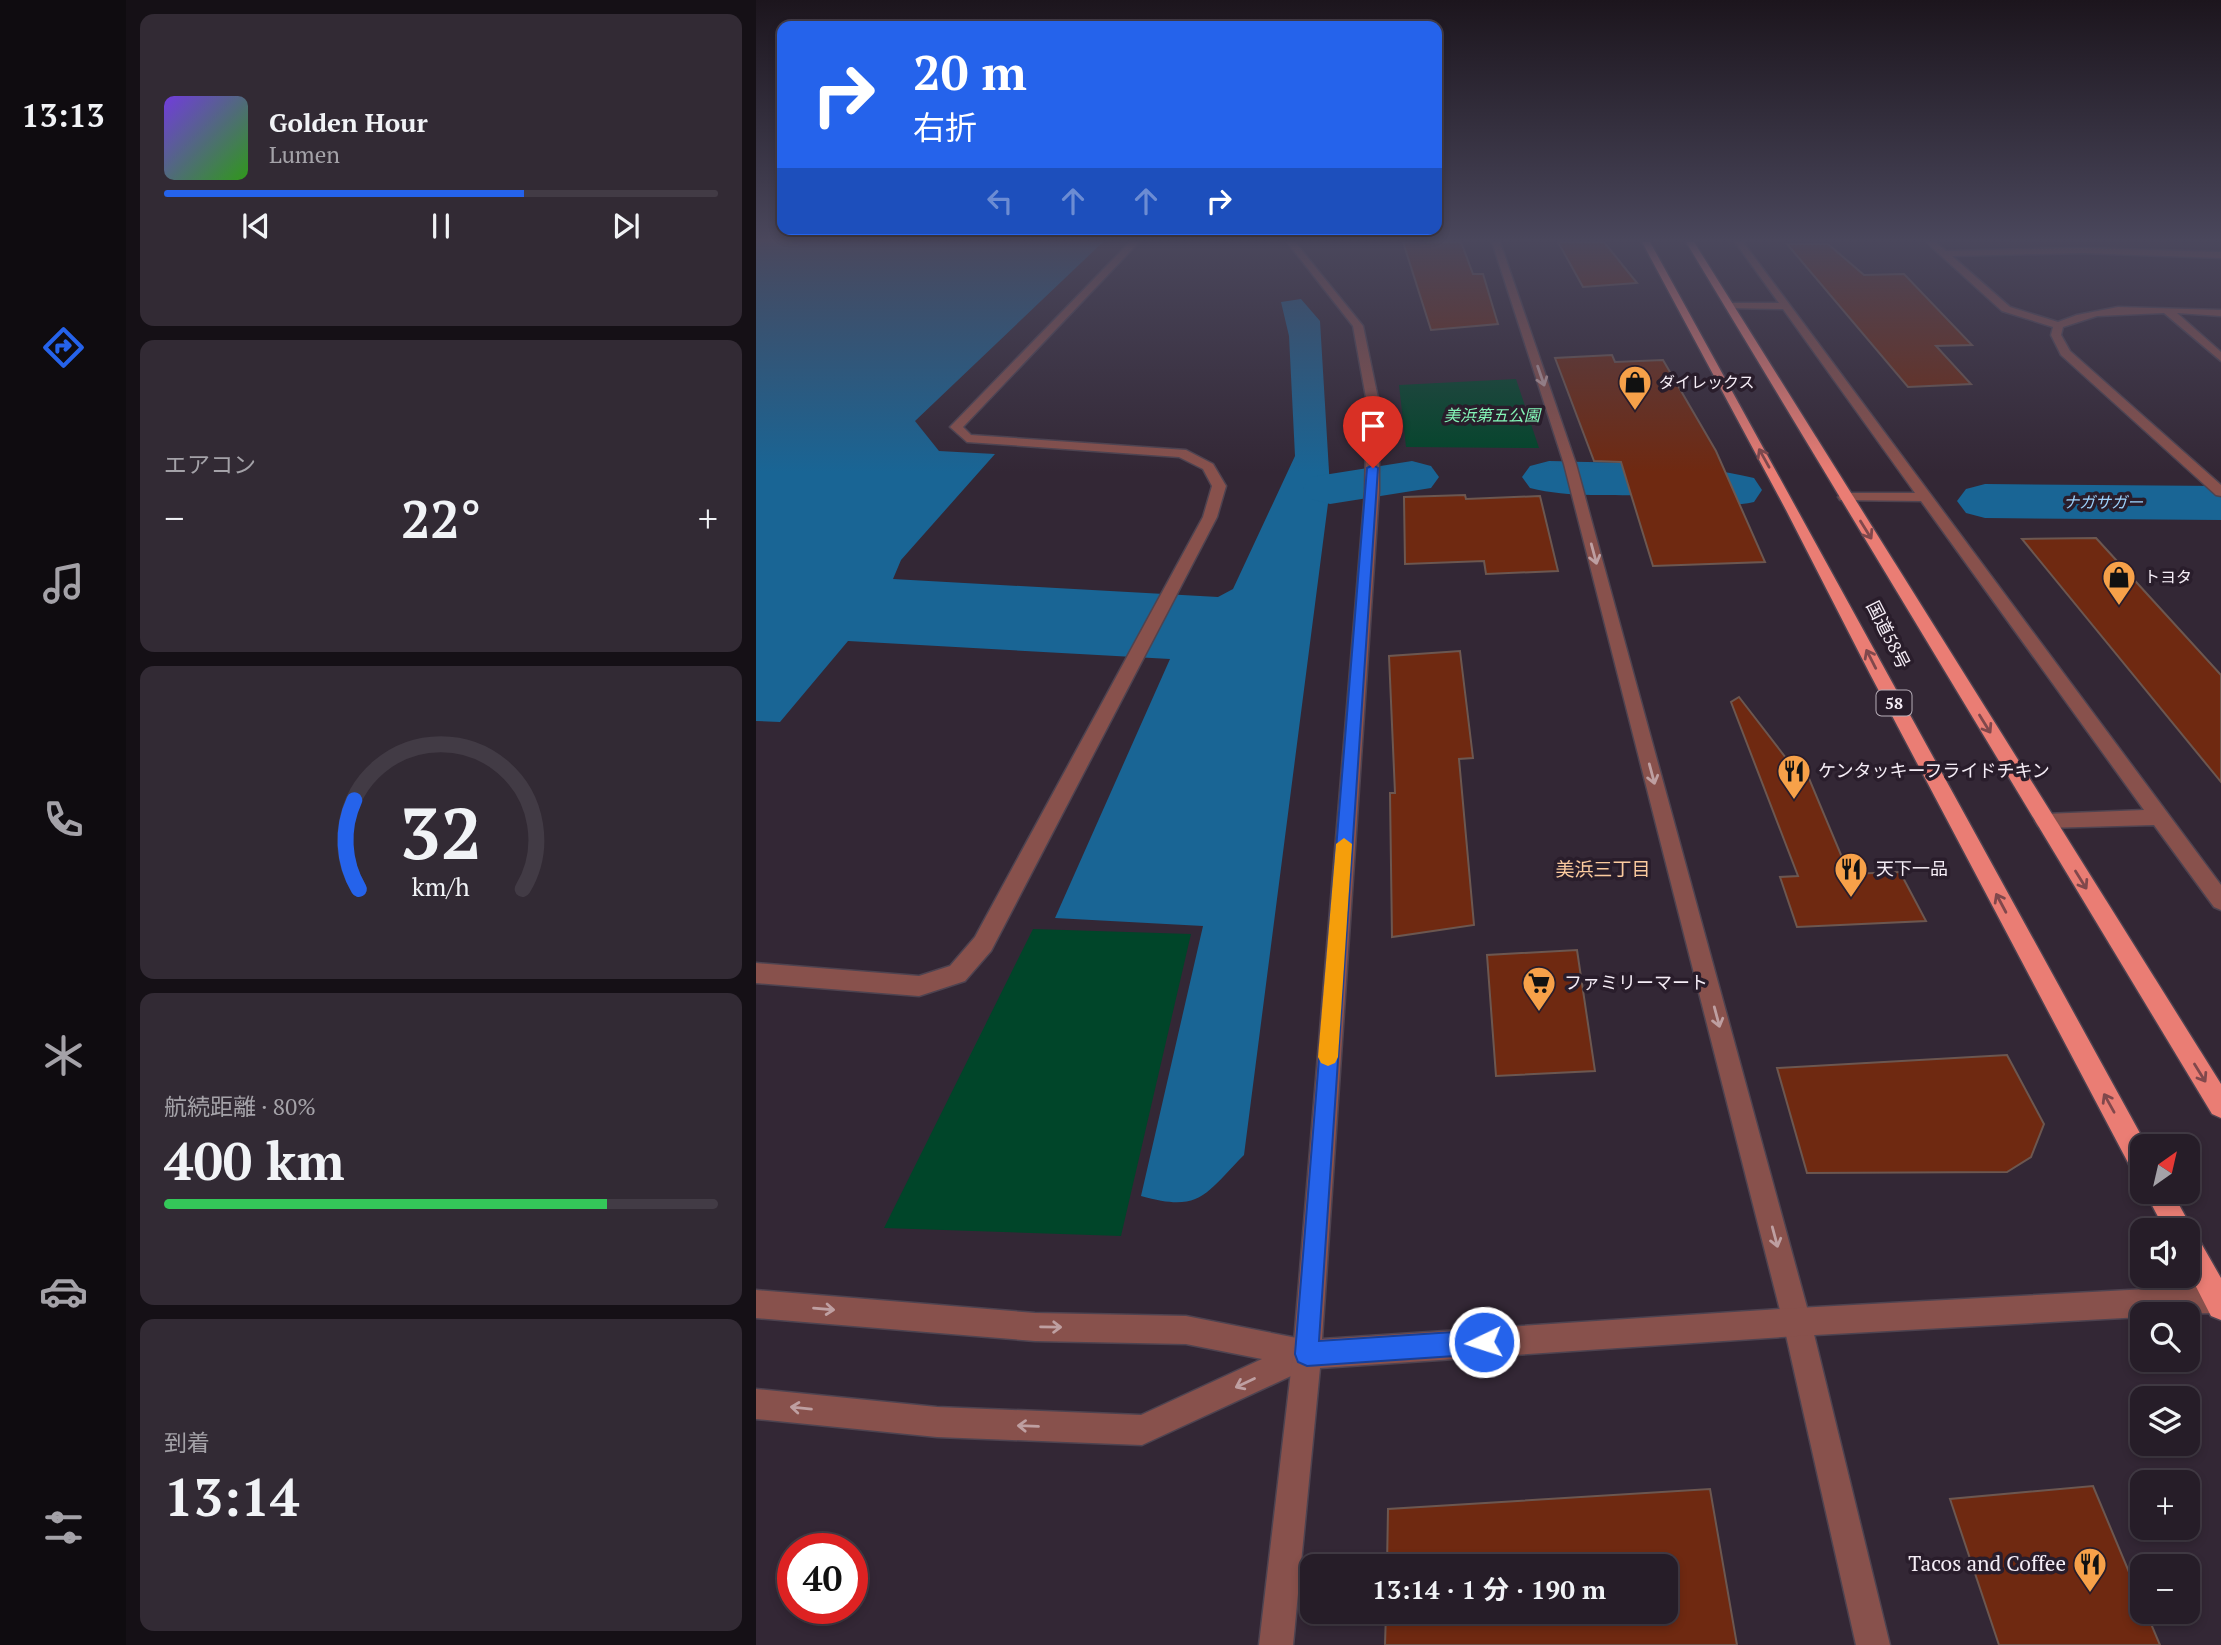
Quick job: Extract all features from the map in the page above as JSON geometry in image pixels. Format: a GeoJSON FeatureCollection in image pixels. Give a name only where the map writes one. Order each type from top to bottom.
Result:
{"type":"FeatureCollection","features":[{"type":"Feature","properties":{"kind":"highway","name":"国道58号"},"geometry":{"type":"LineString","coordinates":[[1688,319],[2130,1141]]}},
{"type":"Feature","properties":{"kind":"highway","name":"国道58号"},"geometry":{"type":"LineString","coordinates":[[1738,319],[2221,1107]]}},
{"type":"Feature","properties":{"kind":"highway"},"geometry":{"type":"LineString","coordinates":[[2200,1266],[2220,1302]]}},
{"type":"Feature","properties":{"kind":"street"},"geometry":{"type":"LineString","coordinates":[[756,973],[919,986],[957,974],[983,944],[1210,517],[1219,486],[1208,467],[1182,453],[967,438],[956,427],[1061,319]]}},
{"type":"Feature","properties":{"kind":"street"},"geometry":{"type":"LineString","coordinates":[[1276,1645],[1307,1354],[1372,491],[1373,403],[1358,326],[1352,319]]}},
{"type":"Feature","properties":{"kind":"street"},"geometry":{"type":"LineString","coordinates":[[1522,319],[1570,464],[1797,1322],[1873,1645]]}},
{"type":"Feature","properties":{"kind":"street"},"geometry":{"type":"LineString","coordinates":[[1794,319],[2221,901]]}},
{"type":"Feature","properties":{"kind":"street"},"geometry":{"type":"LineString","coordinates":[[2038,319],[2058,325],[2071,319]]}},
{"type":"Feature","properties":{"kind":"street"},"geometry":{"type":"LineString","coordinates":[[2177,319],[2221,358]]}},
{"type":"Feature","properties":{"kind":"street"},"geometry":{"type":"LineString","coordinates":[[2058,325],[2056,335],[2065,353],[2219,490]]}},
{"type":"Feature","properties":{"kind":"street"},"geometry":{"type":"LineString","coordinates":[[1845,497],[1924,497]]}},
{"type":"Feature","properties":{"kind":"street"},"geometry":{"type":"LineString","coordinates":[[2045,821],[2158,817]]}},
{"type":"Feature","properties":{"kind":"street"},"geometry":{"type":"LineString","coordinates":[[756,1304],[1035,1327],[1186,1330],[1307,1354],[1797,1322],[2220,1302]]}},
{"type":"Feature","properties":{"kind":"street"},"geometry":{"type":"LineString","coordinates":[[756,1404],[937,1422],[1142,1430],[1307,1354]]}},
{"type":"Feature","properties":{"kind":"green space","name":"美浜第五公園"},"geometry":{"type":"Polygon","coordinates":[[[1516,379],[1539,448],[1406,447],[1399,385],[1516,379]]]}},
{"type":"Feature","properties":{"kind":"green space"},"geometry":{"type":"Polygon","coordinates":[[[1033,929],[1191,934],[1121,1236],[884,1228],[1033,929]]]}},
{"type":"Feature","properties":{"kind":"water"},"geometry":{"type":"Polygon","coordinates":[[[756,319],[1022,319],[915,421],[939,451],[995,454],[901,560],[893,579],[1218,597],[1233,589],[1295,456],[1289,336],[1285,319],[1318,319],[1320,321],[1330,488],[1244,1155],[1210,1190],[1190,1201],[1161,1201],[1141,1196],[1203,926],[1055,918],[1170,659],[848,641],[780,722],[756,721],[756,319]]]}},
{"type":"Feature","properties":{"kind":"building"},"geometry":{"type":"Polygon","coordinates":[[[1427,319],[1496,319],[1498,324],[1431,330],[1427,319]]]}},
{"type":"Feature","properties":{"kind":"building"},"geometry":{"type":"Polygon","coordinates":[[[1850,319],[1947,319],[1972,345],[1936,346],[1971,384],[1908,387],[1850,319]]]}},
{"type":"Feature","properties":{"kind":"building"},"geometry":{"type":"Polygon","coordinates":[[[1612,355],[1615,362],[1663,360],[1716,451],[1765,562],[1653,566],[1621,462],[1594,461],[1555,358],[1612,355]]]}},
{"type":"Feature","properties":{"kind":"building"},"geometry":{"type":"Polygon","coordinates":[[[1465,495],[1466,499],[1540,496],[1558,571],[1486,574],[1484,561],[1405,564],[1404,497],[1465,495]]]}},
{"type":"Feature","properties":{"kind":"building","name":"トヨタ"},"geometry":{"type":"Polygon","coordinates":[[[2096,538],[2221,675],[2221,782],[2022,539],[2096,538]]]}},
{"type":"Feature","properties":{"kind":"building"},"geometry":{"type":"Polygon","coordinates":[[[1460,651],[1473,758],[1459,759],[1474,925],[1392,937],[1390,793],[1395,793],[1389,656],[1460,651]]]}},
{"type":"Feature","properties":{"kind":"building"},"geometry":{"type":"Polygon","coordinates":[[[1739,697],[1786,758],[1800,757],[1849,874],[1900,872],[1926,921],[1797,927],[1780,877],[1798,876],[1731,702],[1739,697]]]}},
{"type":"Feature","properties":{"kind":"building","name":"ファミリーマート"},"geometry":{"type":"Polygon","coordinates":[[[1577,950],[1595,1071],[1496,1076],[1487,955],[1577,950]]]}},
{"type":"Feature","properties":{"kind":"building"},"geometry":{"type":"Polygon","coordinates":[[[2007,1055],[2044,1124],[2031,1157],[2007,1172],[1807,1173],[1777,1068],[2007,1055]]]}},
{"type":"Feature","properties":{"kind":"building"},"geometry":{"type":"Polygon","coordinates":[[[2093,1486],[2130,1574],[2130,1624],[2151,1624],[2160,1645],[1999,1645],[1950,1499],[2093,1486]]]}},
{"type":"Feature","properties":{"kind":"building"},"geometry":{"type":"Polygon","coordinates":[[[1710,1489],[1737,1645],[1385,1645],[1386,1624],[1678,1624],[1678,1554],[1387,1554],[1388,1509],[1710,1489]]]}},
{"type":"Feature","properties":{"kind":"waterway","name":"ナガサガー"},"geometry":{"type":"LineString","coordinates":[[1330,488],[1412,477]]}},
{"type":"Feature","properties":{"kind":"waterway","name":"ナガサガー"},"geometry":{"type":"LineString","coordinates":[[1549,477],[1656,480],[1735,490]]}},
{"type":"Feature","properties":{"kind":"waterway","name":"ナガサガー"},"geometry":{"type":"LineString","coordinates":[[1985,501],[2221,503]]}},
{"type":"Feature","properties":{"kind":"slow traffic"},"geometry":{"type":"LineString","coordinates":[[1328,1057],[1344,844]]}},
{"type":"Feature","properties":{"kind":"place","name":"ダイレックス"},"geometry":{"type":"Point","coordinates":[1635,412]}},
{"type":"Feature","properties":{"kind":"place","name":"トヨタ"},"geometry":{"type":"Point","coordinates":[2119,607]}},
{"type":"Feature","properties":{"kind":"place","name":"ケンタッキーフライドチキン"},"geometry":{"type":"Point","coordinates":[1794,801]}},
{"type":"Feature","properties":{"kind":"place","name":"天下一品"},"geometry":{"type":"Point","coordinates":[1851,899]}},
{"type":"Feature","properties":{"kind":"place","name":"ファミリーマート"},"geometry":{"type":"Point","coordinates":[1539,1013]}},
{"type":"Feature","properties":{"kind":"place","name":"Tacos and Coffee"},"geometry":{"type":"Point","coordinates":[2090,1594]}},
{"type":"Feature","properties":{"kind":"district","name":"美浜三丁目"},"geometry":{"type":"Point","coordinates":[1603,869]}},
{"type":"Feature","properties":{"kind":"route"},"geometry":{"type":"LineString","coordinates":[[1373,468],[1318,1176],[1307,1354],[1484,1342]]}}]}
